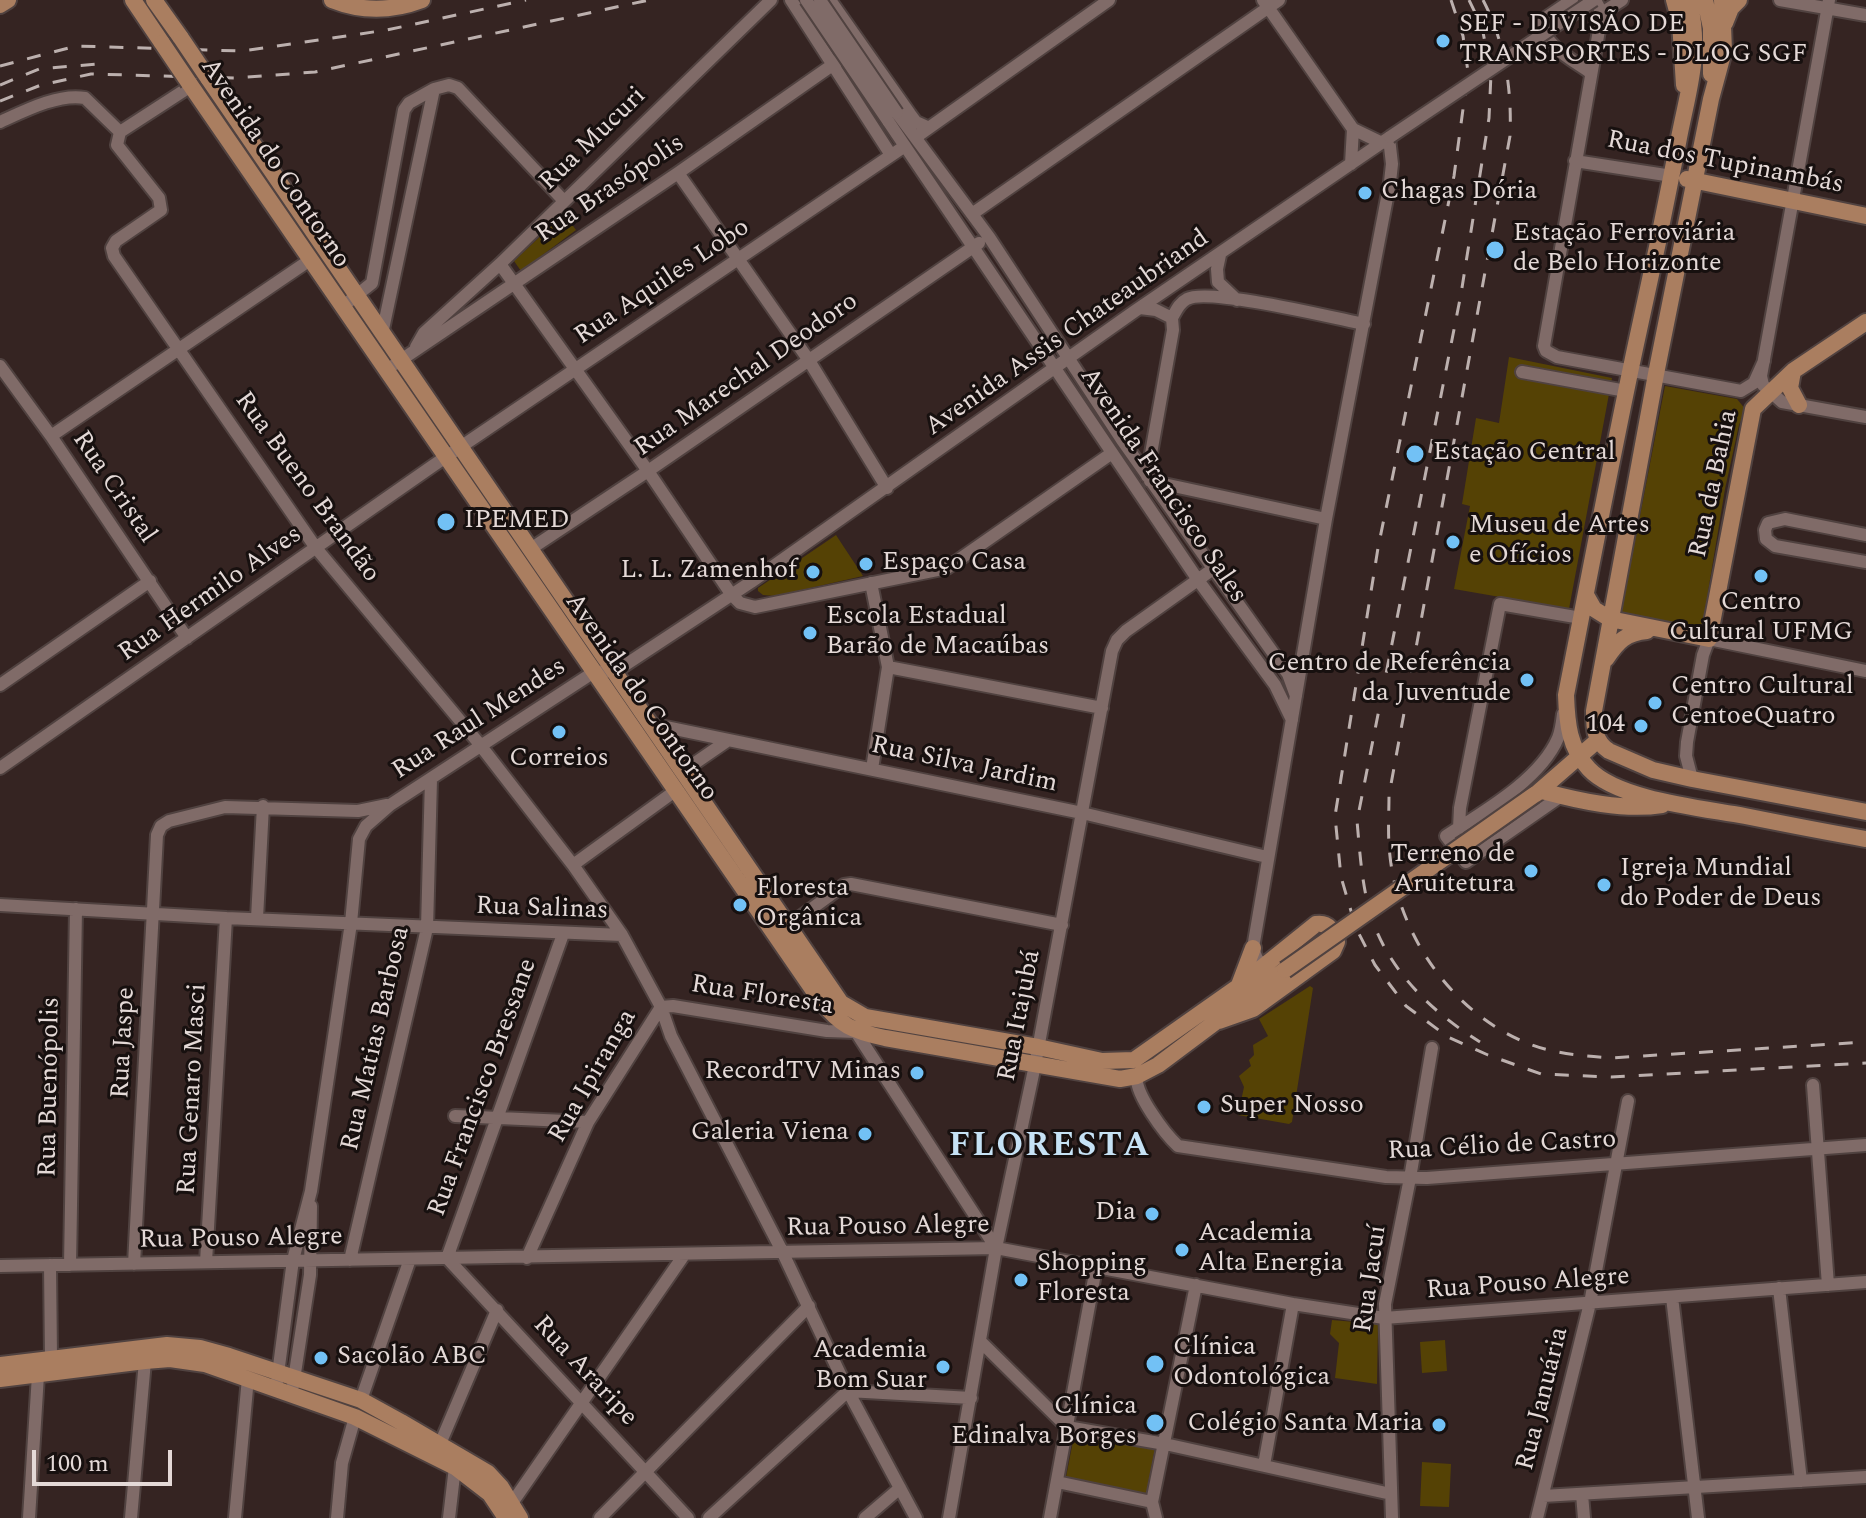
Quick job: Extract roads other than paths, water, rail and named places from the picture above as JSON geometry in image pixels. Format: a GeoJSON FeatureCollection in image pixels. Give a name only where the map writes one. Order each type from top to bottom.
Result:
{"type":"FeatureCollection","features":[{"type":"Feature","properties":{"kind":"main road"},"geometry":{"type":"LineString","coordinates":[[0,5],[8,0]]}},
{"type":"Feature","properties":{"kind":"main road","name":"Avenida do Contorno"},"geometry":{"type":"LineString","coordinates":[[133,0],[342,307],[393,366],[606,691],[820,1000],[833,1017],[856,1032],[1105,1079],[1137,1076],[1158,1065],[1284,971],[1538,793],[1598,740]]}},
{"type":"Feature","properties":{"kind":"main road","name":"Avenida do Contorno"},"geometry":{"type":"LineString","coordinates":[[154,0],[382,334],[393,366]]}},
{"type":"Feature","properties":{"kind":"main road"},"geometry":{"type":"LineString","coordinates":[[332,0],[370,9],[404,6],[422,0]]}},
{"type":"Feature","properties":{"kind":"main road"},"geometry":{"type":"LineString","coordinates":[[1674,0],[1684,54],[1685,107]]}},
{"type":"Feature","properties":{"kind":"main road"},"geometry":{"type":"LineString","coordinates":[[1689,0],[1694,22],[1694,75],[1630,370],[1566,695],[1570,740],[1580,758],[1603,781],[1674,804],[1866,839]]}},
{"type":"Feature","properties":{"kind":"main road"},"geometry":{"type":"LineString","coordinates":[[1705,0],[1711,28],[1711,99]]}},
{"type":"Feature","properties":{"kind":"main road"},"geometry":{"type":"LineString","coordinates":[[1722,0],[1724,51],[1711,99],[1656,374],[1594,711],[1595,733],[1603,747],[1653,770],[1866,812]]}},
{"type":"Feature","properties":{"kind":"main road"},"geometry":{"type":"LineString","coordinates":[[1725,24],[1731,8],[1739,0]]}},
{"type":"Feature","properties":{"kind":"main road","name":"Rua dos Tupinambás"},"geometry":{"type":"LineString","coordinates":[[1672,176],[1866,216]]}},
{"type":"Feature","properties":{"kind":"main road","name":"Rua da Bahia"},"geometry":{"type":"LineString","coordinates":[[1709,639],[1753,409],[1793,371],[1866,322]]}},
{"type":"Feature","properties":{"kind":"main road"},"geometry":{"type":"LineString","coordinates":[[1793,371],[1790,388],[1799,405]]}},
{"type":"Feature","properties":{"kind":"main road","name":"Avenida do Contorno"},"geometry":{"type":"LineString","coordinates":[[452,453],[529,550],[616,671],[841,1003],[865,1017],[1102,1061],[1134,1060],[1239,986],[1316,924],[1329,926],[1336,938],[1333,951],[1253,1009],[1219,1021]]}},
{"type":"Feature","properties":{"kind":"main road"},"geometry":{"type":"LineString","coordinates":[[1586,595],[1594,609],[1610,619],[1709,639]]}},
{"type":"Feature","properties":{"kind":"main road"},"geometry":{"type":"LineString","coordinates":[[1604,662],[1617,642],[1627,636],[1661,631]]}},
{"type":"Feature","properties":{"kind":"main road"},"geometry":{"type":"LineString","coordinates":[[1538,793],[1598,803],[1649,807],[1674,804]]}},
{"type":"Feature","properties":{"kind":"main road"},"geometry":{"type":"LineString","coordinates":[[1239,986],[1253,948]]}},
{"type":"Feature","properties":{"kind":"main road"},"geometry":{"type":"LineString","coordinates":[[856,1032],[865,1017]]}},
{"type":"Feature","properties":{"kind":"main road"},"geometry":{"type":"LineString","coordinates":[[0,1365],[145,1347],[183,1346],[215,1352],[288,1374],[358,1409],[440,1444],[488,1473],[513,1513]]}},
{"type":"Feature","properties":{"kind":"main road"},"geometry":{"type":"LineString","coordinates":[[0,1379],[145,1361],[188,1361],[248,1378],[283,1392],[358,1409],[455,1467],[513,1513]]}},
{"type":"Feature","properties":{"kind":"street","name":"Rua Mucuri"},"geometry":{"type":"LineString","coordinates":[[416,347],[424,333],[500,264],[771,0]]}},
{"type":"Feature","properties":{"kind":"street"},"geometry":{"type":"LineString","coordinates":[[791,0],[891,155]]}},
{"type":"Feature","properties":{"kind":"street","name":"Avenida Francisco Sales"},"geometry":{"type":"LineString","coordinates":[[806,0],[893,117],[916,137],[989,237],[1149,478],[1288,674],[1296,696]]}},
{"type":"Feature","properties":{"kind":"street","name":"Avenida Francisco Sales"},"geometry":{"type":"LineString","coordinates":[[820,0],[893,117],[905,146],[1198,580],[1275,685],[1292,720]]}},
{"type":"Feature","properties":{"kind":"street"},"geometry":{"type":"LineString","coordinates":[[830,0],[916,122],[927,127]]}},
{"type":"Feature","properties":{"kind":"street"},"geometry":{"type":"LineString","coordinates":[[916,137],[1109,0]]}},
{"type":"Feature","properties":{"kind":"street"},"geometry":{"type":"LineString","coordinates":[[1572,0],[1544,19],[1542,30],[1553,46],[1591,73]]}},
{"type":"Feature","properties":{"kind":"street"},"geometry":{"type":"LineString","coordinates":[[1594,0],[1602,13],[1543,339],[1546,351],[1557,357],[1741,391],[1754,383],[1764,361]]}},
{"type":"Feature","properties":{"kind":"street","name":"Avenida Assis Chateaubriand"},"geometry":{"type":"LineString","coordinates":[[606,691],[616,671],[887,488],[1140,308],[1594,0]]}},
{"type":"Feature","properties":{"kind":"street"},"geometry":{"type":"LineString","coordinates":[[1602,13],[1622,0]]}},
{"type":"Feature","properties":{"kind":"street"},"geometry":{"type":"LineString","coordinates":[[1780,0],[1828,4],[1866,15]]}},
{"type":"Feature","properties":{"kind":"street"},"geometry":{"type":"LineString","coordinates":[[972,214],[1270,3],[1353,129],[1351,164]]}},
{"type":"Feature","properties":{"kind":"street"},"geometry":{"type":"LineString","coordinates":[[1828,4],[1761,376],[1763,385],[1782,402],[1866,417]]}},
{"type":"Feature","properties":{"kind":"street","name":"Rua Brasópolis"},"geometry":{"type":"LineString","coordinates":[[393,366],[416,347],[426,344],[678,173],[861,45]]}},
{"type":"Feature","properties":{"kind":"street"},"geometry":{"type":"LineString","coordinates":[[0,122],[56,101],[79,96],[85,98],[120,132],[190,85]]}},
{"type":"Feature","properties":{"kind":"street"},"geometry":{"type":"LineString","coordinates":[[342,307],[370,285],[404,110],[409,103],[434,89],[449,85],[458,88],[563,200]]}},
{"type":"Feature","properties":{"kind":"street"},"geometry":{"type":"LineString","coordinates":[[382,334],[434,89]]}},
{"type":"Feature","properties":{"kind":"street"},"geometry":{"type":"LineString","coordinates":[[1284,971],[1272,971],[1264,966],[1253,948],[1326,519],[1392,164],[1387,140],[1353,129]]}},
{"type":"Feature","properties":{"kind":"street","name":"Rua Bueno Brandão"},"geometry":{"type":"LineString","coordinates":[[120,132],[117,145],[159,198],[161,210],[116,241],[112,248],[316,548],[482,746],[622,935]]}},
{"type":"Feature","properties":{"kind":"street","name":"Rua Aquiles Lobo"},"geometry":{"type":"LineString","coordinates":[[452,453],[905,146]]}},
{"type":"Feature","properties":{"kind":"street","name":"Rua dos Tupinambás"},"geometry":{"type":"LineString","coordinates":[[1575,161],[1672,176]]}},
{"type":"Feature","properties":{"kind":"street"},"geometry":{"type":"LineString","coordinates":[[678,173],[808,359],[887,488]]}},
{"type":"Feature","properties":{"kind":"street"},"geometry":{"type":"LineString","coordinates":[[386,198],[411,202]]}},
{"type":"Feature","properties":{"kind":"street","name":"Rua Marechal Deodoro"},"geometry":{"type":"LineString","coordinates":[[529,550],[989,237]]}},
{"type":"Feature","properties":{"kind":"street"},"geometry":{"type":"LineString","coordinates":[[1220,255],[1218,282],[1237,300]]}},
{"type":"Feature","properties":{"kind":"street"},"geometry":{"type":"LineString","coordinates":[[51,436],[310,260]]}},
{"type":"Feature","properties":{"kind":"street"},"geometry":{"type":"LineString","coordinates":[[500,264],[515,281],[740,603],[755,607],[947,568],[1112,453]]}},
{"type":"Feature","properties":{"kind":"street"},"geometry":{"type":"LineString","coordinates":[[373,273],[393,282]]}},
{"type":"Feature","properties":{"kind":"street"},"geometry":{"type":"LineString","coordinates":[[1326,519],[1149,478],[1173,330],[1172,318],[1179,305],[1197,296],[1237,300],[1364,324]]}},
{"type":"Feature","properties":{"kind":"street"},"geometry":{"type":"LineString","coordinates":[[1140,308],[1156,310],[1172,318]]}},
{"type":"Feature","properties":{"kind":"street","name":"Rua Cristal"},"geometry":{"type":"LineString","coordinates":[[0,366],[187,638]]}},
{"type":"Feature","properties":{"kind":"street"},"geometry":{"type":"LineString","coordinates":[[1522,372],[1626,391]]}},
{"type":"Feature","properties":{"kind":"street","name":"Rua Hermilo Alves"},"geometry":{"type":"LineString","coordinates":[[0,768],[452,453]]}},
{"type":"Feature","properties":{"kind":"street"},"geometry":{"type":"LineString","coordinates":[[1167,504],[1182,487]]}},
{"type":"Feature","properties":{"kind":"street"},"geometry":{"type":"LineString","coordinates":[[1866,535],[1785,519],[1774,520],[1765,530],[1766,539],[1775,546],[1866,562]]}},
{"type":"Feature","properties":{"kind":"street","name":"Rua Itajubá"},"geometry":{"type":"LineString","coordinates":[[949,1518],[996,1248],[1035,1065],[1112,651],[1117,640],[1213,569]]}},
{"type":"Feature","properties":{"kind":"street"},"geometry":{"type":"LineString","coordinates":[[0,685],[150,581]]}},
{"type":"Feature","properties":{"kind":"street"},"geometry":{"type":"LineString","coordinates":[[871,583],[888,667],[872,769]]}},
{"type":"Feature","properties":{"kind":"street"},"geometry":{"type":"LineString","coordinates":[[1459,828],[1460,808],[1500,604],[1581,618]]}},
{"type":"Feature","properties":{"kind":"street"},"geometry":{"type":"LineString","coordinates":[[1709,639],[1866,671]]}},
{"type":"Feature","properties":{"kind":"street","name":"Rua da Bahia"},"geometry":{"type":"LineString","coordinates":[[1692,779],[1686,756],[1687,742],[1703,655],[1709,639]]}},
{"type":"Feature","properties":{"kind":"street"},"geometry":{"type":"LineString","coordinates":[[888,667],[1102,708]]}},
{"type":"Feature","properties":{"kind":"street"},"geometry":{"type":"LineString","coordinates":[[594,672],[616,671]]}},
{"type":"Feature","properties":{"kind":"street","name":"Rua Raul Mendes"},"geometry":{"type":"LineString","coordinates":[[390,805],[594,672]]}},
{"type":"Feature","properties":{"kind":"street"},"geometry":{"type":"LineString","coordinates":[[1561,796],[1466,862],[1446,836],[1527,779],[1548,756],[1559,736],[1566,695]]}},
{"type":"Feature","properties":{"kind":"street","name":"Rua Silva Jardim"},"geometry":{"type":"LineString","coordinates":[[651,724],[1082,813],[1267,857]]}},
{"type":"Feature","properties":{"kind":"street"},"geometry":{"type":"LineString","coordinates":[[682,772],[727,741]]}},
{"type":"Feature","properties":{"kind":"street","name":"Rua Matias Barbosa"},"geometry":{"type":"LineString","coordinates":[[350,1260],[427,928],[431,779]]}},
{"type":"Feature","properties":{"kind":"street"},"geometry":{"type":"LineString","coordinates":[[573,865],[675,791]]}},
{"type":"Feature","properties":{"kind":"street"},"geometry":{"type":"LineString","coordinates":[[257,918],[263,806],[358,811],[390,805]]}},
{"type":"Feature","properties":{"kind":"street"},"geometry":{"type":"LineString","coordinates":[[359,839],[366,826],[390,805]]}},
{"type":"Feature","properties":{"kind":"street","name":"Rua Jaspe"},"geometry":{"type":"LineString","coordinates":[[134,1264],[157,835],[161,826],[215,809],[263,806]]}},
{"type":"Feature","properties":{"kind":"street"},"geometry":{"type":"LineString","coordinates":[[288,1374],[293,1260],[311,1191],[348,944],[359,839],[358,811]]}},
{"type":"Feature","properties":{"kind":"street"},"geometry":{"type":"LineString","coordinates":[[788,926],[844,885],[851,884],[1062,925]]}},
{"type":"Feature","properties":{"kind":"street","name":"Rua Salinas"},"geometry":{"type":"LineString","coordinates":[[0,905],[427,928],[622,935],[782,1251],[848,1391],[916,1518]]}},
{"type":"Feature","properties":{"kind":"street","name":"Rua Buenópolis"},"geometry":{"type":"LineString","coordinates":[[70,1265],[76,909]]}},
{"type":"Feature","properties":{"kind":"street","name":"Rua Genaro Masci"},"geometry":{"type":"LineString","coordinates":[[206,1262],[226,918]]}},
{"type":"Feature","properties":{"kind":"street"},"geometry":{"type":"LineString","coordinates":[[328,922],[348,944]]}},
{"type":"Feature","properties":{"kind":"street","name":"Rua Francisco Bressane"},"geometry":{"type":"LineString","coordinates":[[447,1258],[563,934]]}},
{"type":"Feature","properties":{"kind":"street","name":"Rua Floresta"},"geometry":{"type":"LineString","coordinates":[[661,1007],[685,1007],[821,1031],[856,1032]]}},
{"type":"Feature","properties":{"kind":"street","name":"Rua Ipiranga"},"geometry":{"type":"LineString","coordinates":[[527,1258],[588,1122],[661,1007]]}},
{"type":"Feature","properties":{"kind":"street"},"geometry":{"type":"LineString","coordinates":[[856,1032],[996,1248]]}},
{"type":"Feature","properties":{"kind":"street","name":"Rua Jacuí"},"geometry":{"type":"LineString","coordinates":[[1392,1518],[1385,1304],[1432,1048]]}},
{"type":"Feature","properties":{"kind":"street","name":"Rua Célio de Castro"},"geometry":{"type":"LineString","coordinates":[[1137,1076],[1135,1083],[1142,1096],[1170,1139],[1178,1146],[1386,1177],[1410,1178],[1866,1145]]}},
{"type":"Feature","properties":{"kind":"street"},"geometry":{"type":"LineString","coordinates":[[1813,1085],[1828,1285]]}},
{"type":"Feature","properties":{"kind":"street","name":"Rua Januária"},"geometry":{"type":"LineString","coordinates":[[1537,1518],[1590,1303],[1628,1101]]}},
{"type":"Feature","properties":{"kind":"street"},"geometry":{"type":"LineString","coordinates":[[455,1116],[588,1122]]}},
{"type":"Feature","properties":{"kind":"street"},"geometry":{"type":"LineString","coordinates":[[283,1392],[312,1260],[311,1191]]}},
{"type":"Feature","properties":{"kind":"street","name":"Rua Pouso Alegre"},"geometry":{"type":"LineString","coordinates":[[0,1266],[996,1248],[1384,1318],[1866,1282]]}},
{"type":"Feature","properties":{"kind":"street"},"geometry":{"type":"LineString","coordinates":[[513,1513],[581,1402],[684,1255]]}},
{"type":"Feature","properties":{"kind":"street","name":"Rua Araripe"},"geometry":{"type":"LineString","coordinates":[[447,1258],[688,1518]]}},
{"type":"Feature","properties":{"kind":"street"},"geometry":{"type":"LineString","coordinates":[[337,1518],[342,1463],[410,1259]]}},
{"type":"Feature","properties":{"kind":"street"},"geometry":{"type":"LineString","coordinates":[[50,1265],[51,1358]]}},
{"type":"Feature","properties":{"kind":"street"},"geometry":{"type":"LineString","coordinates":[[1050,1518],[1096,1268]]}},
{"type":"Feature","properties":{"kind":"street"},"geometry":{"type":"LineString","coordinates":[[1156,1518],[1152,1502],[1196,1285]]}},
{"type":"Feature","properties":{"kind":"street"},"geometry":{"type":"LineString","coordinates":[[1779,1288],[1801,1481]]}},
{"type":"Feature","properties":{"kind":"street"},"geometry":{"type":"LineString","coordinates":[[1672,1297],[1697,1488],[1698,1518]]}},
{"type":"Feature","properties":{"kind":"street"},"geometry":{"type":"LineString","coordinates":[[1264,1465],[1293,1304]]}},
{"type":"Feature","properties":{"kind":"street"},"geometry":{"type":"LineString","coordinates":[[600,1518],[809,1306]]}},
{"type":"Feature","properties":{"kind":"street"},"geometry":{"type":"LineString","coordinates":[[440,1444],[497,1310]]}},
{"type":"Feature","properties":{"kind":"street"},"geometry":{"type":"LineString","coordinates":[[981,1342],[1067,1427],[1165,1444],[1391,1494]]}},
{"type":"Feature","properties":{"kind":"street"},"geometry":{"type":"LineString","coordinates":[[131,1518],[145,1361]]}},
{"type":"Feature","properties":{"kind":"street"},"geometry":{"type":"LineString","coordinates":[[29,1518],[38,1375]]}},
{"type":"Feature","properties":{"kind":"street"},"geometry":{"type":"LineString","coordinates":[[235,1518],[248,1378]]}},
{"type":"Feature","properties":{"kind":"street"},"geometry":{"type":"LineString","coordinates":[[709,1518],[848,1391],[971,1398]]}},
{"type":"Feature","properties":{"kind":"street"},"geometry":{"type":"LineString","coordinates":[[449,1518],[455,1467]]}},
{"type":"Feature","properties":{"kind":"street"},"geometry":{"type":"LineString","coordinates":[[1543,1496],[1866,1477]]}},
{"type":"Feature","properties":{"kind":"street"},"geometry":{"type":"LineString","coordinates":[[1057,1482],[1152,1502]]}},
{"type":"Feature","properties":{"kind":"street"},"geometry":{"type":"LineString","coordinates":[[865,1518],[900,1488]]}},
{"type":"Feature","properties":{"kind":"street"},"geometry":{"type":"LineString","coordinates":[[1582,1494],[1584,1518]]}},
{"type":"Feature","properties":{"kind":"railway"},"geometry":{"type":"LineString","coordinates":[[0,66],[76,46],[242,51],[387,30],[526,0]]}},
{"type":"Feature","properties":{"kind":"railway"},"geometry":{"type":"LineString","coordinates":[[0,101],[41,85],[91,74],[235,78],[315,72],[649,0]]}},
{"type":"Feature","properties":{"kind":"railway"},"geometry":{"type":"LineString","coordinates":[[1451,0],[1463,36],[1468,72],[1454,176],[1378,548],[1335,816],[1341,877],[1356,928],[1375,965],[1406,1006],[1448,1037],[1541,1074],[1611,1077],[1866,1063]]}},
{"type":"Feature","properties":{"kind":"railway"},"geometry":{"type":"LineString","coordinates":[[1469,0],[1482,27],[1491,74],[1489,118],[1461,294],[1357,821],[1369,907],[1390,956],[1415,990],[1446,1018],[1480,1042]]}},
{"type":"Feature","properties":{"kind":"railway"},"geometry":{"type":"LineString","coordinates":[[1483,0],[1497,32],[1506,66],[1510,136],[1389,795],[1389,845],[1393,877],[1402,908],[1415,938],[1452,991],[1476,1013],[1503,1031],[1541,1048],[1611,1058],[1866,1042]]}},
{"type":"Feature","properties":{"kind":"railway"},"geometry":{"type":"LineString","coordinates":[[0,85],[39,69],[97,64]]}},
{"type":"Feature","properties":{"kind":"place","name":"SEF - DIVISÃO DE TRANSPORTES - DLOG SGF"},"geometry":{"type":"Point","coordinates":[1443,41]}},
{"type":"Feature","properties":{"kind":"place","name":"Chagas Dória"},"geometry":{"type":"Point","coordinates":[1365,193]}},
{"type":"Feature","properties":{"kind":"place","name":"Estação Ferroviária de Belo Horizonte"},"geometry":{"type":"Point","coordinates":[1495,250]}},
{"type":"Feature","properties":{"kind":"place","name":"Estação Central"},"geometry":{"type":"Point","coordinates":[1415,454]}},
{"type":"Feature","properties":{"kind":"place","name":"IPEMED"},"geometry":{"type":"Point","coordinates":[446,522]}},
{"type":"Feature","properties":{"kind":"place","name":"Museu de Artes e Ofícios"},"geometry":{"type":"Point","coordinates":[1453,542]}},
{"type":"Feature","properties":{"kind":"place","name":"Espaço Casa"},"geometry":{"type":"Point","coordinates":[866,564]}},
{"type":"Feature","properties":{"kind":"place","name":"L. L. Zamenhof"},"geometry":{"type":"Point","coordinates":[813,572]}},
{"type":"Feature","properties":{"kind":"place","name":"Centro Cultural UFMG"},"geometry":{"type":"Point","coordinates":[1761,576]}},
{"type":"Feature","properties":{"kind":"place","name":"Escola Estadual Barão de Macaúbas"},"geometry":{"type":"Point","coordinates":[810,633]}},
{"type":"Feature","properties":{"kind":"place","name":"Centro de Referência da Juventude"},"geometry":{"type":"Point","coordinates":[1527,680]}},
{"type":"Feature","properties":{"kind":"place","name":"Centro Cultural CentoeQuatro"},"geometry":{"type":"Point","coordinates":[1655,703]}},
{"type":"Feature","properties":{"kind":"place","name":"104"},"geometry":{"type":"Point","coordinates":[1641,726]}},
{"type":"Feature","properties":{"kind":"place","name":"Correios"},"geometry":{"type":"Point","coordinates":[559,732]}},
{"type":"Feature","properties":{"kind":"place","name":"Terreno de Aruitetura"},"geometry":{"type":"Point","coordinates":[1531,871]}},
{"type":"Feature","properties":{"kind":"place","name":"Igreja Mundial do Poder de Deus"},"geometry":{"type":"Point","coordinates":[1604,885]}},
{"type":"Feature","properties":{"kind":"place","name":"Floresta Orgânica"},"geometry":{"type":"Point","coordinates":[740,905]}},
{"type":"Feature","properties":{"kind":"place","name":"RecordTV Minas"},"geometry":{"type":"Point","coordinates":[917,1073]}},
{"type":"Feature","properties":{"kind":"place","name":"Super Nosso"},"geometry":{"type":"Point","coordinates":[1204,1107]}},
{"type":"Feature","properties":{"kind":"place","name":"Galeria Viena"},"geometry":{"type":"Point","coordinates":[865,1134]}},
{"type":"Feature","properties":{"kind":"place","name":"Dia"},"geometry":{"type":"Point","coordinates":[1152,1214]}},
{"type":"Feature","properties":{"kind":"place","name":"Academia Alta Energia"},"geometry":{"type":"Point","coordinates":[1182,1250]}},
{"type":"Feature","properties":{"kind":"place","name":"Shopping Floresta"},"geometry":{"type":"Point","coordinates":[1021,1280]}},
{"type":"Feature","properties":{"kind":"place","name":"Sacolão ABC"},"geometry":{"type":"Point","coordinates":[321,1358]}},
{"type":"Feature","properties":{"kind":"place","name":"Clínica Odontológica"},"geometry":{"type":"Point","coordinates":[1155,1364]}},
{"type":"Feature","properties":{"kind":"place","name":"Academia Bom Suar"},"geometry":{"type":"Point","coordinates":[943,1367]}},
{"type":"Feature","properties":{"kind":"place","name":"Clínica Edinalva Borges"},"geometry":{"type":"Point","coordinates":[1155,1423]}},
{"type":"Feature","properties":{"kind":"place","name":"Colégio Santa Maria"},"geometry":{"type":"Point","coordinates":[1439,1425]}},
{"type":"Feature","properties":{"kind":"district","name":"FLORESTA"},"geometry":{"type":"Point","coordinates":[1050,1148]}}]}
